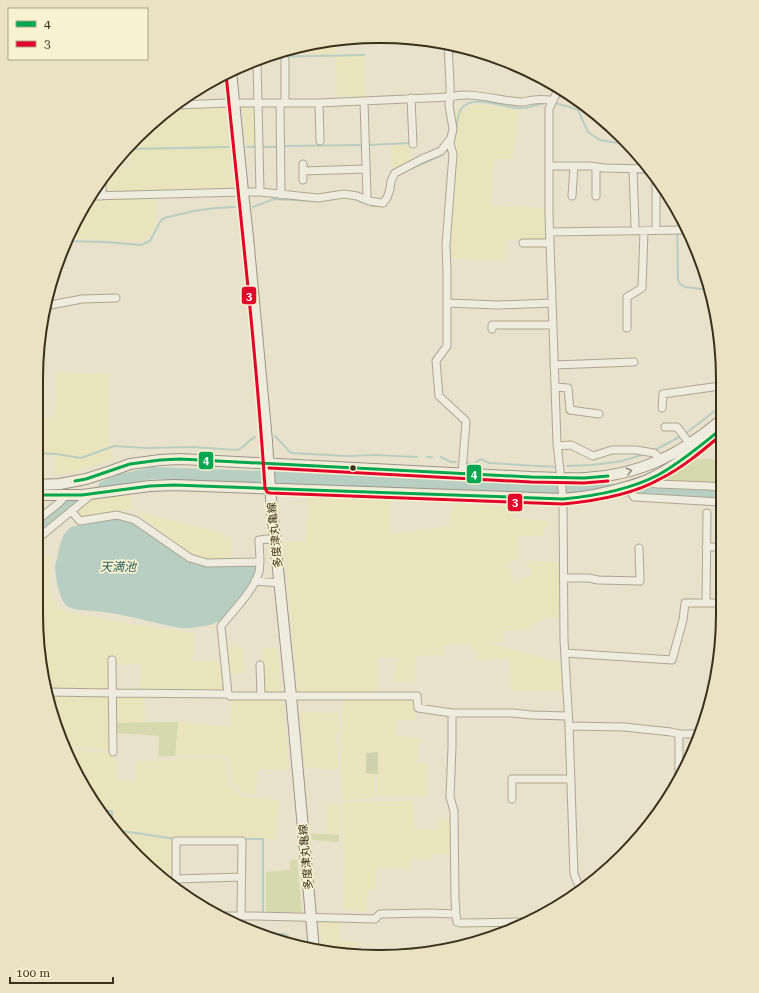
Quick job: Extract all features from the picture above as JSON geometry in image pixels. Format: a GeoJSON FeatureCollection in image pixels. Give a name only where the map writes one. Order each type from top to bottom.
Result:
{"type":"FeatureCollection","features":[{"type":"Feature","properties":{"kind":"street"},"geometry":{"type":"LineString","coordinates":[[448,50],[449,105],[453,129],[451,141],[453,154],[446,245],[447,346],[436,361],[439,396],[466,421],[462,473]]}},
{"type":"Feature","properties":{"kind":"street"},"geometry":{"type":"LineString","coordinates":[[281,195],[285,60]]}},
{"type":"Feature","properties":{"kind":"street"},"geometry":{"type":"LineString","coordinates":[[257,67],[260,192]]}},
{"type":"Feature","properties":{"kind":"street","name":"多度津丸亀線"},"geometry":{"type":"LineString","coordinates":[[231,78],[242,192],[248,235],[275,540],[314,944]]}},
{"type":"Feature","properties":{"kind":"street"},"geometry":{"type":"LineString","coordinates":[[556,94],[549,109],[550,243],[557,446],[563,496],[565,653],[568,716],[570,726],[574,874],[578,884]]}},
{"type":"Feature","properties":{"kind":"street"},"geometry":{"type":"LineString","coordinates":[[187,105],[318,103],[450,97],[456,95],[469,95],[523,102],[534,100],[552,100]]}},
{"type":"Feature","properties":{"kind":"street"},"geometry":{"type":"LineString","coordinates":[[411,98],[413,144]]}},
{"type":"Feature","properties":{"kind":"street"},"geometry":{"type":"LineString","coordinates":[[364,101],[367,196]]}},
{"type":"Feature","properties":{"kind":"street"},"geometry":{"type":"LineString","coordinates":[[318,103],[320,141]]}},
{"type":"Feature","properties":{"kind":"street"},"geometry":{"type":"LineString","coordinates":[[98,196],[260,192],[318,198],[344,194],[383,203],[387,198],[394,173],[441,150],[451,141]]}},
{"type":"Feature","properties":{"kind":"street"},"geometry":{"type":"LineString","coordinates":[[549,166],[641,168]]}},
{"type":"Feature","properties":{"kind":"street"},"geometry":{"type":"LineString","coordinates":[[572,196],[574,166]]}},
{"type":"Feature","properties":{"kind":"street"},"geometry":{"type":"LineString","coordinates":[[304,180],[303,167],[366,169]]}},
{"type":"Feature","properties":{"kind":"street"},"geometry":{"type":"LineString","coordinates":[[596,167],[596,196]]}},
{"type":"Feature","properties":{"kind":"street"},"geometry":{"type":"LineString","coordinates":[[633,168],[635,225]]}},
{"type":"Feature","properties":{"kind":"street"},"geometry":{"type":"LineString","coordinates":[[656,189],[656,225]]}},
{"type":"Feature","properties":{"kind":"street"},"geometry":{"type":"LineString","coordinates":[[102,190],[102,196]]}},
{"type":"Feature","properties":{"kind":"street"},"geometry":{"type":"LineString","coordinates":[[550,232],[680,230]]}},
{"type":"Feature","properties":{"kind":"street"},"geometry":{"type":"LineString","coordinates":[[626,328],[627,297],[642,288],[644,231]]}},
{"type":"Feature","properties":{"kind":"street"},"geometry":{"type":"LineString","coordinates":[[522,243],[550,243]]}},
{"type":"Feature","properties":{"kind":"street"},"geometry":{"type":"LineString","coordinates":[[51,305],[82,299],[116,298]]}},
{"type":"Feature","properties":{"kind":"street"},"geometry":{"type":"LineString","coordinates":[[447,303],[498,305],[552,303]]}},
{"type":"Feature","properties":{"kind":"street"},"geometry":{"type":"LineString","coordinates":[[492,329],[492,325],[553,325]]}},
{"type":"Feature","properties":{"kind":"street"},"geometry":{"type":"LineString","coordinates":[[554,365],[634,362]]}},
{"type":"Feature","properties":{"kind":"street"},"geometry":{"type":"LineString","coordinates":[[555,387],[568,388],[570,410],[599,414]]}},
{"type":"Feature","properties":{"kind":"street"},"geometry":{"type":"LineString","coordinates":[[662,408],[663,394],[716,387]]}},
{"type":"Feature","properties":{"kind":"street"},"geometry":{"type":"LineString","coordinates":[[43,485],[60,484],[86,479],[130,464],[180,459],[269,466],[462,473],[561,480],[584,478],[618,474],[642,468],[662,460],[704,435],[716,424]]}},
{"type":"Feature","properties":{"kind":"street"},"geometry":{"type":"LineString","coordinates":[[665,427],[677,428],[690,444]]}},
{"type":"Feature","properties":{"kind":"street"},"geometry":{"type":"LineString","coordinates":[[43,494],[92,494],[150,486],[174,485],[270,485],[591,496],[643,482],[675,464],[716,433]]}},
{"type":"Feature","properties":{"kind":"street"},"geometry":{"type":"LineString","coordinates":[[557,446],[571,446],[593,456],[612,450],[636,450],[654,454],[662,460]]}},
{"type":"Feature","properties":{"kind":"street"},"geometry":{"type":"LineString","coordinates":[[643,482],[716,487]]}},
{"type":"Feature","properties":{"kind":"street"},"geometry":{"type":"LineString","coordinates":[[628,486],[634,497],[716,502]]}},
{"type":"Feature","properties":{"kind":"street"},"geometry":{"type":"LineString","coordinates":[[43,534],[92,494]]}},
{"type":"Feature","properties":{"kind":"street"},"geometry":{"type":"LineString","coordinates":[[43,516],[59,503],[66,495]]}},
{"type":"Feature","properties":{"kind":"street"},"geometry":{"type":"LineString","coordinates":[[71,511],[80,521],[117,515],[135,520],[190,558],[207,563],[260,562]]}},
{"type":"Feature","properties":{"kind":"street"},"geometry":{"type":"LineString","coordinates":[[706,603],[707,513]]}},
{"type":"Feature","properties":{"kind":"street"},"geometry":{"type":"LineString","coordinates":[[228,694],[221,626],[251,589],[259,574],[259,540],[275,540]]}},
{"type":"Feature","properties":{"kind":"street"},"geometry":{"type":"LineString","coordinates":[[706,547],[716,547]]}},
{"type":"Feature","properties":{"kind":"street"},"geometry":{"type":"LineString","coordinates":[[564,578],[640,581],[640,548]]}},
{"type":"Feature","properties":{"kind":"street"},"geometry":{"type":"LineString","coordinates":[[255,581],[279,583]]}},
{"type":"Feature","properties":{"kind":"street"},"geometry":{"type":"LineString","coordinates":[[565,653],[672,660],[683,620],[685,603],[716,603]]}},
{"type":"Feature","properties":{"kind":"street"},"geometry":{"type":"LineString","coordinates":[[112,660],[114,752]]}},
{"type":"Feature","properties":{"kind":"street"},"geometry":{"type":"LineString","coordinates":[[260,665],[261,696]]}},
{"type":"Feature","properties":{"kind":"street"},"geometry":{"type":"LineString","coordinates":[[52,692],[228,694],[230,696],[417,696],[418,708],[452,713],[512,713],[568,716]]}},
{"type":"Feature","properties":{"kind":"street"},"geometry":{"type":"LineString","coordinates":[[452,713],[450,797],[454,811],[457,922],[512,922]]}},
{"type":"Feature","properties":{"kind":"street"},"geometry":{"type":"LineString","coordinates":[[570,726],[624,727],[679,734],[693,734]]}},
{"type":"Feature","properties":{"kind":"street"},"geometry":{"type":"LineString","coordinates":[[679,734],[679,766]]}},
{"type":"Feature","properties":{"kind":"street"},"geometry":{"type":"LineString","coordinates":[[512,799],[512,779],[571,780]]}},
{"type":"Feature","properties":{"kind":"street"},"geometry":{"type":"LineString","coordinates":[[176,881],[176,841],[242,841],[240,916]]}},
{"type":"Feature","properties":{"kind":"street"},"geometry":{"type":"LineString","coordinates":[[178,882],[241,877]]}},
{"type":"Feature","properties":{"kind":"street"},"geometry":{"type":"LineString","coordinates":[[233,916],[375,919],[380,914],[456,914]]}},
{"type":"Feature","properties":{"kind":"shaded area"},"geometry":{"type":"Polygon","coordinates":[[[336,46],[337,54],[310,54],[310,50],[336,46]]]}},
{"type":"Feature","properties":{"kind":"shaded area"},"geometry":{"type":"Polygon","coordinates":[[[364,55],[365,95],[337,97],[336,56],[364,55]]]}},
{"type":"Feature","properties":{"kind":"shaded area"},"geometry":{"type":"Polygon","coordinates":[[[256,105],[257,145],[247,146],[243,106],[256,105]]]}},
{"type":"Feature","properties":{"kind":"shaded area"},"geometry":{"type":"Polygon","coordinates":[[[469,105],[484,105],[518,110],[513,159],[494,159],[491,206],[546,208],[548,240],[506,240],[505,261],[451,259],[454,145],[458,132],[455,110],[467,111],[469,105]]]}},
{"type":"Feature","properties":{"kind":"shaded area"},"geometry":{"type":"Polygon","coordinates":[[[225,106],[233,189],[104,192],[104,187],[120,167],[129,167],[129,156],[158,127],[182,108],[225,106]]]}},
{"type":"Feature","properties":{"kind":"shaded area"},"geometry":{"type":"Polygon","coordinates":[[[409,145],[409,163],[393,172],[391,146],[409,145]]]}},
{"type":"Feature","properties":{"kind":"shaded area"},"geometry":{"type":"Polygon","coordinates":[[[156,197],[156,225],[151,234],[141,242],[75,238],[88,211],[97,198],[156,197]]]}},
{"type":"Feature","properties":{"kind":"shaded area"},"geometry":{"type":"Polygon","coordinates":[[[56,372],[108,374],[108,439],[114,458],[97,465],[69,473],[54,475],[54,455],[43,454],[43,419],[55,418],[56,372]]]}},
{"type":"Feature","properties":{"kind":"shaded area"},"geometry":{"type":"Polygon","coordinates":[[[130,494],[133,509],[82,517],[77,515],[76,511],[92,497],[130,494]]]}},
{"type":"Feature","properties":{"kind":"shaded area"},"geometry":{"type":"Polygon","coordinates":[[[308,496],[390,500],[389,534],[450,526],[451,503],[516,507],[516,518],[549,521],[542,536],[517,536],[520,557],[507,564],[515,584],[533,573],[525,561],[560,562],[560,617],[543,619],[536,623],[531,629],[503,631],[504,643],[490,640],[489,643],[561,663],[562,691],[511,691],[509,659],[477,660],[478,654],[468,644],[444,645],[442,655],[416,656],[415,681],[394,682],[396,658],[378,657],[378,691],[298,692],[284,542],[306,540],[308,496]]]}},
{"type":"Feature","properties":{"kind":"shaded area"},"geometry":{"type":"Polygon","coordinates":[[[134,511],[221,533],[225,537],[232,539],[231,560],[210,561],[189,552],[134,511]]]}},
{"type":"Feature","properties":{"kind":"shaded area"},"geometry":{"type":"Polygon","coordinates":[[[43,555],[51,556],[49,588],[59,609],[72,613],[133,624],[194,633],[193,661],[221,661],[226,691],[140,690],[141,664],[111,665],[111,690],[52,690],[44,636],[43,555]]]}},
{"type":"Feature","properties":{"kind":"shaded area"},"geometry":{"type":"Polygon","coordinates":[[[226,646],[243,648],[244,673],[228,673],[226,646]]]}},
{"type":"Feature","properties":{"kind":"shaded area"},"geometry":{"type":"Polygon","coordinates":[[[277,647],[281,693],[262,693],[263,648],[277,647]]]}},
{"type":"Feature","properties":{"kind":"shaded area"},"geometry":{"type":"Polygon","coordinates":[[[52,694],[112,695],[110,750],[71,747],[61,722],[52,694]]]}},
{"type":"Feature","properties":{"kind":"shaded area"},"geometry":{"type":"Polygon","coordinates":[[[116,695],[144,695],[145,723],[116,723],[116,695]]]}},
{"type":"Feature","properties":{"kind":"shaded area"},"geometry":{"type":"Polygon","coordinates":[[[343,697],[411,697],[415,702],[416,720],[396,720],[395,734],[420,739],[417,763],[427,764],[427,796],[377,797],[378,753],[366,773],[374,774],[374,798],[342,800],[340,736],[342,732],[343,697]]]}},
{"type":"Feature","properties":{"kind":"shaded area"},"geometry":{"type":"Polygon","coordinates":[[[231,698],[282,698],[289,770],[257,769],[256,795],[243,792],[233,782],[228,758],[226,756],[175,756],[178,722],[230,726],[231,698]]]}},
{"type":"Feature","properties":{"kind":"shaded area"},"geometry":{"type":"Polygon","coordinates":[[[300,712],[339,713],[339,731],[336,734],[338,767],[336,769],[305,768],[300,712]]]}},
{"type":"Feature","properties":{"kind":"shaded area"},"geometry":{"type":"Polygon","coordinates":[[[73,750],[112,753],[116,761],[116,780],[135,781],[137,760],[224,759],[229,784],[243,797],[278,800],[276,839],[174,837],[123,830],[114,819],[114,810],[107,810],[100,800],[88,782],[73,750]]]}},
{"type":"Feature","properties":{"kind":"shaded area"},"geometry":{"type":"Polygon","coordinates":[[[413,801],[414,829],[438,829],[438,821],[452,818],[451,854],[431,854],[430,860],[411,859],[409,869],[375,868],[375,890],[367,890],[366,912],[344,909],[343,803],[413,801]]]}},
{"type":"Feature","properties":{"kind":"shaded area"},"geometry":{"type":"Polygon","coordinates":[[[327,803],[340,804],[339,834],[327,834],[327,803]]]}},
{"type":"Feature","properties":{"kind":"shaded area"},"geometry":{"type":"Polygon","coordinates":[[[125,833],[172,840],[173,878],[142,851],[125,833]]]}},
{"type":"Feature","properties":{"kind":"shaded area"},"geometry":{"type":"Polygon","coordinates":[[[340,920],[339,940],[358,942],[358,949],[322,945],[320,921],[340,920]]]}},
{"type":"Feature","properties":{"kind":"green space"},"geometry":{"type":"Polygon","coordinates":[[[693,458],[716,460],[716,483],[655,480],[693,458]]]}},
{"type":"Feature","properties":{"kind":"green space"},"geometry":{"type":"Polygon","coordinates":[[[178,722],[175,756],[158,757],[159,736],[116,733],[116,723],[178,722]]]}},
{"type":"Feature","properties":{"kind":"green space"},"geometry":{"type":"Polygon","coordinates":[[[378,752],[378,774],[366,773],[366,753],[378,752]]]}},
{"type":"Feature","properties":{"kind":"green space"},"geometry":{"type":"Polygon","coordinates":[[[311,833],[339,835],[339,842],[312,840],[311,833]]]}},
{"type":"Feature","properties":{"kind":"green space"},"geometry":{"type":"Polygon","coordinates":[[[290,860],[297,860],[302,912],[266,912],[266,872],[290,870],[290,860]]]}},
{"type":"Feature","properties":{"kind":"water","name":"天満池"},"geometry":{"type":"Polygon","coordinates":[[[118,519],[134,521],[190,561],[201,565],[256,565],[257,567],[252,584],[219,621],[210,625],[191,628],[181,628],[105,612],[70,608],[64,603],[62,598],[58,587],[55,569],[60,545],[64,535],[74,526],[118,519]]]}},
{"type":"Feature","properties":{"kind":"water"},"geometry":{"type":"Polygon","coordinates":[[[274,933],[285,933],[289,938],[274,933]]]}},
{"type":"Feature","properties":{"kind":"waterway"},"geometry":{"type":"LineString","coordinates":[[284,57],[364,55]]}},
{"type":"Feature","properties":{"kind":"waterway"},"geometry":{"type":"LineString","coordinates":[[453,142],[459,112],[466,104],[480,101],[521,108],[545,103]]}},
{"type":"Feature","properties":{"kind":"waterway"},"geometry":{"type":"LineString","coordinates":[[555,103],[578,110],[588,132],[600,140],[618,143]]}},
{"type":"Feature","properties":{"kind":"waterway"},"geometry":{"type":"LineString","coordinates":[[368,145],[409,143]]}},
{"type":"Feature","properties":{"kind":"waterway"},"geometry":{"type":"LineString","coordinates":[[285,146],[363,145]]}},
{"type":"Feature","properties":{"kind":"waterway"},"geometry":{"type":"LineString","coordinates":[[136,149],[229,147]]}},
{"type":"Feature","properties":{"kind":"waterway"},"geometry":{"type":"LineString","coordinates":[[247,147],[257,147]]}},
{"type":"Feature","properties":{"kind":"waterway"},"geometry":{"type":"LineString","coordinates":[[262,147],[278,147]]}},
{"type":"Feature","properties":{"kind":"waterway"},"geometry":{"type":"LineString","coordinates":[[412,168],[440,156],[449,149]]}},
{"type":"Feature","properties":{"kind":"waterway"},"geometry":{"type":"LineString","coordinates":[[352,198],[373,206],[382,206]]}},
{"type":"Feature","properties":{"kind":"waterway"},"geometry":{"type":"LineString","coordinates":[[253,207],[274,199],[316,201]]}},
{"type":"Feature","properties":{"kind":"waterway"},"geometry":{"type":"LineString","coordinates":[[321,201],[330,199]]}},
{"type":"Feature","properties":{"kind":"waterway"},"geometry":{"type":"LineString","coordinates":[[73,241],[141,245],[150,241],[160,222],[164,218],[194,211],[235,207]]}},
{"type":"Feature","properties":{"kind":"waterway"},"geometry":{"type":"LineString","coordinates":[[677,223],[678,280],[680,284],[685,287],[704,289]]}},
{"type":"Feature","properties":{"kind":"waterway"},"geometry":{"type":"LineString","coordinates":[[685,434],[716,410]]}},
{"type":"Feature","properties":{"kind":"waterway"},"geometry":{"type":"LineString","coordinates":[[275,436],[291,453],[347,456],[376,455],[417,457]]}},
{"type":"Feature","properties":{"kind":"waterway"},"geometry":{"type":"LineString","coordinates":[[657,449],[681,436]]}},
{"type":"Feature","properties":{"kind":"waterway"},"geometry":{"type":"LineString","coordinates":[[43,453],[81,458],[114,446],[146,448],[193,447],[237,450],[242,448],[255,437]]}},
{"type":"Feature","properties":{"kind":"waterway"},"geometry":{"type":"LineString","coordinates":[[567,466],[592,465],[622,461],[645,454]]}},
{"type":"Feature","properties":{"kind":"waterway"},"geometry":{"type":"LineString","coordinates":[[427,457],[432,457]]}},
{"type":"Feature","properties":{"kind":"waterway"},"geometry":{"type":"LineString","coordinates":[[441,457],[451,462],[456,462]]}},
{"type":"Feature","properties":{"kind":"waterway"},"geometry":{"type":"LineString","coordinates":[[465,463],[474,464],[481,459],[489,463],[556,467]]}},
{"type":"Feature","properties":{"kind":"waterway"},"geometry":{"type":"LineString","coordinates":[[104,487],[120,480],[153,473],[549,487],[716,495]]}},
{"type":"Feature","properties":{"kind":"waterway"},"geometry":{"type":"LineString","coordinates":[[43,526],[72,502]]}},
{"type":"Feature","properties":{"kind":"waterway"},"geometry":{"type":"LineString","coordinates":[[108,811],[112,811],[112,817]]}},
{"type":"Feature","properties":{"kind":"waterway"},"geometry":{"type":"LineString","coordinates":[[124,831],[175,839]]}},
{"type":"Feature","properties":{"kind":"waterway"},"geometry":{"type":"LineString","coordinates":[[243,839],[263,839],[263,913],[265,913]]}},
{"type":"Feature","properties":{"kind":"waterway"},"geometry":{"type":"LineString","coordinates":[[273,913],[299,914]]}},
{"type":"Feature","properties":{"kind":"transit line","name":"3"},"geometry":{"type":"LineString","coordinates":[[227,80],[252,333],[265,488],[267,492],[563,504],[575,503],[613,496],[649,485],[684,465],[716,439]]}},
{"type":"Feature","properties":{"kind":"transit line","name":"4"},"geometry":{"type":"LineString","coordinates":[[43,495],[82,495],[150,486],[174,485],[563,499],[612,492],[647,480],[674,465],[716,433]]}},
{"type":"Feature","properties":{"kind":"transit line","name":"4"},"geometry":{"type":"LineString","coordinates":[[75,481],[86,479],[130,464],[180,459],[531,477],[584,478],[608,476]]}},
{"type":"Feature","properties":{"kind":"transit line","name":"3"},"geometry":{"type":"LineString","coordinates":[[269,468],[531,482],[584,483],[608,481]]}}]}
